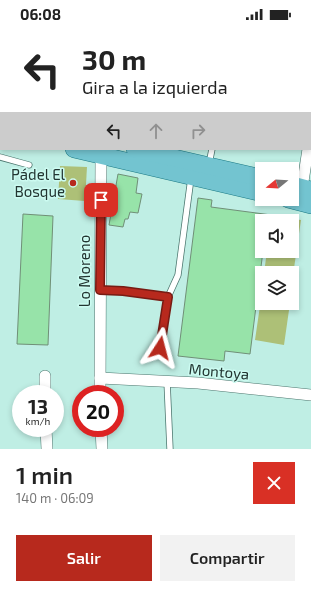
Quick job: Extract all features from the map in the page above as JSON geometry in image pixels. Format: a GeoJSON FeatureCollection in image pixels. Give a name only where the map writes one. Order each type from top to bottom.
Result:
{"type":"FeatureCollection","features":[{"type":"Feature","properties":{"kind":"main road"},"geometry":{"type":"LineString","coordinates":[[83,150],[101,152],[191,177],[255,191]]}},
{"type":"Feature","properties":{"kind":"main road"},"geometry":{"type":"LineString","coordinates":[[139,150],[255,176]]}},
{"type":"Feature","properties":{"kind":"main road"},"geometry":{"type":"LineString","coordinates":[[299,202],[311,205]]}},
{"type":"Feature","properties":{"kind":"street"},"geometry":{"type":"LineString","coordinates":[[302,188],[308,150]]}},
{"type":"Feature","properties":{"kind":"street","name":"Lo Moreno"},"geometry":{"type":"LineString","coordinates":[[100,385],[101,152]]}},
{"type":"Feature","properties":{"kind":"street"},"geometry":{"type":"LineString","coordinates":[[45,376],[45,385]]}},
{"type":"Feature","properties":{"kind":"street","name":"Montoya"},"geometry":{"type":"LineString","coordinates":[[100,378],[168,381],[311,395]]}},
{"type":"Feature","properties":{"kind":"street"},"geometry":{"type":"LineString","coordinates":[[46,437],[47,448]]}},
{"type":"Feature","properties":{"kind":"street"},"geometry":{"type":"LineString","coordinates":[[101,437],[102,449]]}},
{"type":"Feature","properties":{"kind":"lane"},"geometry":{"type":"LineString","coordinates":[[209,166],[212,150]]}},
{"type":"Feature","properties":{"kind":"lane"},"geometry":{"type":"LineString","coordinates":[[0,157],[29,165]]}},
{"type":"Feature","properties":{"kind":"lane"},"geometry":{"type":"LineString","coordinates":[[160,348],[168,297],[178,275],[191,177]]}},
{"type":"Feature","properties":{"kind":"lane"},"geometry":{"type":"LineString","coordinates":[[100,290],[123,291],[168,297]]}},
{"type":"Feature","properties":{"kind":"lane"},"geometry":{"type":"LineString","coordinates":[[168,381],[170,449]]}},
{"type":"Feature","properties":{"kind":"green space","name":"Pádel El Bosque"},"geometry":{"type":"Polygon","coordinates":[[[60,166],[87,167],[85,201],[58,199],[60,166]]]}},
{"type":"Feature","properties":{"kind":"green space"},"geometry":{"type":"Polygon","coordinates":[[[299,220],[301,220],[299,234],[299,220]]]}},
{"type":"Feature","properties":{"kind":"green space"},"geometry":{"type":"Polygon","coordinates":[[[266,258],[295,258],[294,266],[265,266],[266,258]]]}},
{"type":"Feature","properties":{"kind":"green space"},"geometry":{"type":"Polygon","coordinates":[[[259,310],[289,310],[284,345],[255,340],[259,310]]]}},
{"type":"Feature","properties":{"kind":"building"},"geometry":{"type":"Polygon","coordinates":[[[118,174],[138,178],[136,193],[142,194],[138,213],[130,212],[128,219],[125,219],[123,227],[109,225],[118,174]]]}},
{"type":"Feature","properties":{"kind":"building"},"geometry":{"type":"Polygon","coordinates":[[[198,198],[212,200],[211,207],[264,214],[255,214],[255,258],[262,258],[261,266],[255,266],[256,310],[250,354],[225,351],[224,361],[178,356],[198,198]]]}},
{"type":"Feature","properties":{"kind":"building"},"geometry":{"type":"Polygon","coordinates":[[[23,214],[53,216],[48,345],[17,344],[23,214]]]}},
{"type":"Feature","properties":{"kind":"place","name":"Pádel El Bosque"},"geometry":{"type":"Point","coordinates":[73,183]}},
{"type":"Feature","properties":{"kind":"route"},"geometry":{"type":"LineString","coordinates":[[101,200],[100,290],[123,291],[168,297],[160,348]]}}]}
